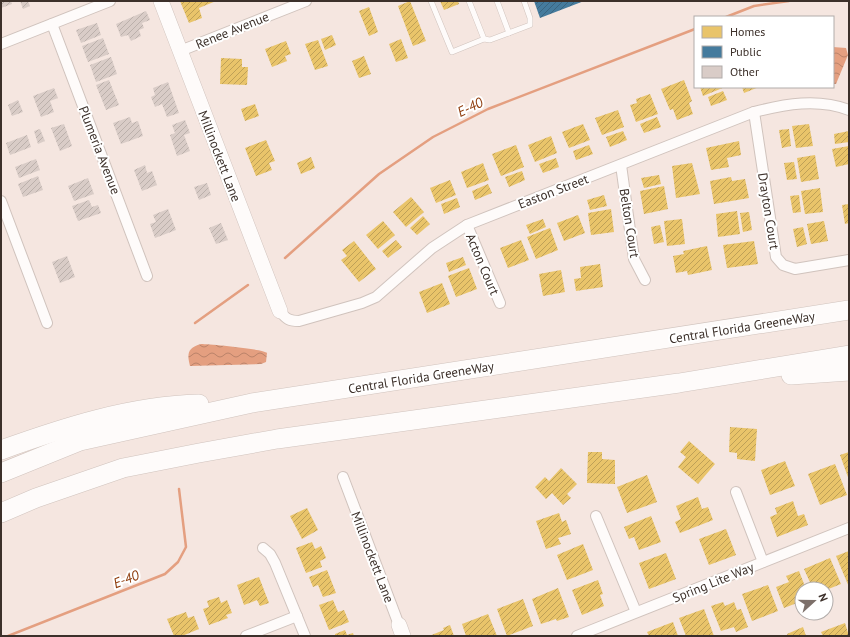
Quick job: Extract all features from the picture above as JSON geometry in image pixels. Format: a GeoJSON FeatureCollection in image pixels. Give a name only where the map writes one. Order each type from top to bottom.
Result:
{"type":"FeatureCollection","features":[{"type":"Feature","properties":{"kind":"highway","name":"Central Florida GreeneWay"},"geometry":{"type":"LineString","coordinates":[[1,473],[80,441],[252,403],[849,310]]}},
{"type":"Feature","properties":{"kind":"highway"},"geometry":{"type":"LineString","coordinates":[[1,513],[36,498],[123,468],[200,453],[278,439],[680,383],[849,355]]}},
{"type":"Feature","properties":{"kind":"highway"},"geometry":{"type":"LineString","coordinates":[[767,368],[794,376],[849,371]]}},
{"type":"Feature","properties":{"kind":"highway"},"geometry":{"type":"LineString","coordinates":[[1,450],[47,434],[124,413],[182,405],[252,403]]}},
{"type":"Feature","properties":{"kind":"street"},"geometry":{"type":"LineString","coordinates":[[1,44],[110,1]]}},
{"type":"Feature","properties":{"kind":"street","name":"Millinockett Lane"},"geometry":{"type":"LineString","coordinates":[[161,1],[280,311]]}},
{"type":"Feature","properties":{"kind":"street","name":"Renee Avenue"},"geometry":{"type":"LineString","coordinates":[[180,51],[306,1]]}},
{"type":"Feature","properties":{"kind":"street","name":"Plumeria Avenue"},"geometry":{"type":"LineString","coordinates":[[52,24],[147,276]]}},
{"type":"Feature","properties":{"kind":"street","name":"Easton Street"},"geometry":{"type":"LineString","coordinates":[[280,311],[291,321],[299,321],[362,303],[376,297],[432,248],[466,225],[754,112],[796,103],[836,105],[849,110]]}},
{"type":"Feature","properties":{"kind":"street","name":"Drayton Court"},"geometry":{"type":"LineString","coordinates":[[754,112],[776,257],[783,265],[794,269],[849,260]]}},
{"type":"Feature","properties":{"kind":"street","name":"Belton Court"},"geometry":{"type":"LineString","coordinates":[[621,165],[634,260],[645,280]]}},
{"type":"Feature","properties":{"kind":"street"},"geometry":{"type":"LineString","coordinates":[[1,201],[47,323]]}},
{"type":"Feature","properties":{"kind":"street","name":"Acton Court"},"geometry":{"type":"LineString","coordinates":[[466,225],[500,303]]}},
{"type":"Feature","properties":{"kind":"street","name":"Millinockett Lane"},"geometry":{"type":"LineString","coordinates":[[343,477],[401,631]]}},
{"type":"Feature","properties":{"kind":"street"},"geometry":{"type":"LineString","coordinates":[[736,492],[763,562]]}},
{"type":"Feature","properties":{"kind":"street"},"geometry":{"type":"LineString","coordinates":[[596,516],[636,612]]}},
{"type":"Feature","properties":{"kind":"street","name":"Spring Lite Way"},"geometry":{"type":"LineString","coordinates":[[577,636],[849,528]]}},
{"type":"Feature","properties":{"kind":"street"},"geometry":{"type":"LineString","coordinates":[[263,548],[270,554],[275,563],[305,636]]}},
{"type":"Feature","properties":{"kind":"street"},"geometry":{"type":"LineString","coordinates":[[246,636],[297,616]]}},
{"type":"Feature","properties":{"kind":"lane"},"geometry":{"type":"LineString","coordinates":[[431,1],[452,52],[484,39],[490,40],[530,25],[530,18],[524,1]]}},
{"type":"Feature","properties":{"kind":"lane"},"geometry":{"type":"LineString","coordinates":[[469,1],[484,39]]}},
{"type":"Feature","properties":{"kind":"lane"},"geometry":{"type":"LineString","coordinates":[[497,1],[509,33]]}},
{"type":"Feature","properties":{"kind":"water"},"geometry":{"type":"Polygon","coordinates":[[[834,47],[846,48],[848,55],[836,84],[834,84],[834,47]]]}},
{"type":"Feature","properties":{"kind":"water"},"geometry":{"type":"Polygon","coordinates":[[[201,344],[263,351],[267,353],[266,362],[261,364],[190,366],[188,358],[189,352],[193,347],[201,344]]]}},
{"type":"Feature","properties":{"kind":"building: Homes"},"geometry":{"type":"Polygon","coordinates":[[[180,1],[216,1],[199,8],[202,18],[189,23],[180,1]]]}},
{"type":"Feature","properties":{"kind":"building: Homes"},"geometry":{"type":"Polygon","coordinates":[[[410,1],[426,41],[413,46],[398,6],[410,1]]]}},
{"type":"Feature","properties":{"kind":"building: Homes"},"geometry":{"type":"Polygon","coordinates":[[[440,1],[458,1],[459,4],[444,10],[440,1]]]}},
{"type":"Feature","properties":{"kind":"building: Homes"},"geometry":{"type":"Polygon","coordinates":[[[369,7],[378,32],[369,36],[359,11],[369,7]]]}},
{"type":"Feature","properties":{"kind":"building: Homes"},"geometry":{"type":"Polygon","coordinates":[[[332,35],[336,45],[325,50],[321,39],[332,35]]]}},
{"type":"Feature","properties":{"kind":"building: Homes"},"geometry":{"type":"Polygon","coordinates":[[[401,39],[408,58],[396,62],[389,44],[401,39]]]}},
{"type":"Feature","properties":{"kind":"building: Homes"},"geometry":{"type":"Polygon","coordinates":[[[318,40],[328,66],[315,70],[305,44],[318,40]]]}},
{"type":"Feature","properties":{"kind":"building: Homes"},"geometry":{"type":"Polygon","coordinates":[[[286,41],[291,54],[285,56],[287,61],[272,67],[265,49],[286,41]]]}},
{"type":"Feature","properties":{"kind":"building: Homes"},"geometry":{"type":"Polygon","coordinates":[[[364,56],[371,74],[359,78],[352,61],[364,56]]]}},
{"type":"Feature","properties":{"kind":"building: Homes"},"geometry":{"type":"Polygon","coordinates":[[[221,58],[242,59],[242,67],[248,67],[247,85],[220,84],[221,58]]]}},
{"type":"Feature","properties":{"kind":"building: Homes"},"geometry":{"type":"Polygon","coordinates":[[[684,80],[692,101],[689,103],[693,114],[677,120],[673,109],[670,110],[661,89],[684,80]]]}},
{"type":"Feature","properties":{"kind":"building: Homes"},"geometry":{"type":"Polygon","coordinates":[[[700,88],[723,88],[703,96],[700,88]]]}},
{"type":"Feature","properties":{"kind":"building: Homes"},"geometry":{"type":"Polygon","coordinates":[[[742,88],[756,88],[744,93],[742,88]]]}},
{"type":"Feature","properties":{"kind":"building: Homes"},"geometry":{"type":"Polygon","coordinates":[[[723,91],[727,100],[711,106],[708,97],[723,91]]]}},
{"type":"Feature","properties":{"kind":"building: Homes"},"geometry":{"type":"Polygon","coordinates":[[[650,94],[658,114],[636,122],[630,105],[637,103],[636,99],[650,94]]]}},
{"type":"Feature","properties":{"kind":"building: Homes"},"geometry":{"type":"Polygon","coordinates":[[[255,104],[259,116],[245,121],[241,109],[255,104]]]}},
{"type":"Feature","properties":{"kind":"building: Homes"},"geometry":{"type":"Polygon","coordinates":[[[618,110],[624,127],[602,135],[595,118],[618,110]]]}},
{"type":"Feature","properties":{"kind":"building: Homes"},"geometry":{"type":"Polygon","coordinates":[[[657,117],[661,127],[644,133],[640,124],[657,117]]]}},
{"type":"Feature","properties":{"kind":"building: Homes"},"geometry":{"type":"Polygon","coordinates":[[[583,124],[590,140],[569,148],[562,132],[583,124]]]}},
{"type":"Feature","properties":{"kind":"building: Homes"},"geometry":{"type":"Polygon","coordinates":[[[809,124],[813,146],[796,148],[792,126],[809,124]]]}},
{"type":"Feature","properties":{"kind":"building: Homes"},"geometry":{"type":"Polygon","coordinates":[[[789,129],[791,146],[782,148],[779,130],[789,129]]]}},
{"type":"Feature","properties":{"kind":"building: Homes"},"geometry":{"type":"Polygon","coordinates":[[[623,131],[627,140],[610,147],[606,137],[623,131]]]}},
{"type":"Feature","properties":{"kind":"building: Homes"},"geometry":{"type":"Polygon","coordinates":[[[849,131],[849,142],[835,144],[834,134],[849,131]]]}},
{"type":"Feature","properties":{"kind":"building: Homes"},"geometry":{"type":"Polygon","coordinates":[[[551,136],[557,153],[535,162],[528,145],[551,136]]]}},
{"type":"Feature","properties":{"kind":"building: Homes"},"geometry":{"type":"Polygon","coordinates":[[[266,140],[275,161],[269,163],[272,170],[256,176],[245,148],[266,140]]]}},
{"type":"Feature","properties":{"kind":"building: Homes"},"geometry":{"type":"Polygon","coordinates":[[[739,141],[741,155],[727,158],[729,167],[711,170],[706,148],[739,141]]]}},
{"type":"Feature","properties":{"kind":"building: Homes"},"geometry":{"type":"Polygon","coordinates":[[[516,145],[524,167],[501,176],[492,154],[516,145]]]}},
{"type":"Feature","properties":{"kind":"building: Homes"},"geometry":{"type":"Polygon","coordinates":[[[589,145],[593,154],[576,160],[573,151],[589,145]]]}},
{"type":"Feature","properties":{"kind":"building: Homes"},"geometry":{"type":"Polygon","coordinates":[[[849,146],[849,164],[836,167],[832,149],[849,146]]]}},
{"type":"Feature","properties":{"kind":"building: Homes"},"geometry":{"type":"Polygon","coordinates":[[[815,155],[819,179],[801,182],[797,158],[815,155]]]}},
{"type":"Feature","properties":{"kind":"building: Homes"},"geometry":{"type":"Polygon","coordinates":[[[311,157],[315,168],[301,174],[297,163],[311,157]]]}},
{"type":"Feature","properties":{"kind":"building: Homes"},"geometry":{"type":"Polygon","coordinates":[[[556,158],[559,167],[543,173],[539,164],[556,158]]]}},
{"type":"Feature","properties":{"kind":"building: Homes"},"geometry":{"type":"Polygon","coordinates":[[[794,162],[797,179],[787,180],[784,163],[794,162]]]}},
{"type":"Feature","properties":{"kind":"building: Homes"},"geometry":{"type":"Polygon","coordinates":[[[483,163],[489,180],[467,188],[461,172],[483,163]]]}},
{"type":"Feature","properties":{"kind":"building: Homes"},"geometry":{"type":"Polygon","coordinates":[[[692,163],[700,194],[676,198],[672,166],[692,163]]]}},
{"type":"Feature","properties":{"kind":"building: Homes"},"geometry":{"type":"Polygon","coordinates":[[[522,171],[525,180],[509,187],[505,177],[522,171]]]}},
{"type":"Feature","properties":{"kind":"building: Homes"},"geometry":{"type":"Polygon","coordinates":[[[659,175],[661,184],[644,188],[641,178],[659,175]]]}},
{"type":"Feature","properties":{"kind":"building: Homes"},"geometry":{"type":"Polygon","coordinates":[[[731,177],[732,181],[745,179],[749,198],[714,204],[710,181],[731,177]]]}},
{"type":"Feature","properties":{"kind":"building: Homes"},"geometry":{"type":"Polygon","coordinates":[[[450,180],[456,195],[436,203],[430,188],[450,180]]]}},
{"type":"Feature","properties":{"kind":"building: Homes"},"geometry":{"type":"Polygon","coordinates":[[[488,184],[492,193],[475,200],[472,191],[488,184]]]}},
{"type":"Feature","properties":{"kind":"building: Homes"},"geometry":{"type":"Polygon","coordinates":[[[664,186],[668,209],[644,214],[640,191],[664,186]]]}},
{"type":"Feature","properties":{"kind":"building: Homes"},"geometry":{"type":"Polygon","coordinates":[[[820,188],[823,212],[805,214],[801,191],[820,188]]]}},
{"type":"Feature","properties":{"kind":"building: Homes"},"geometry":{"type":"Polygon","coordinates":[[[604,195],[607,206],[590,210],[587,200],[604,195]]]}},
{"type":"Feature","properties":{"kind":"building: Homes"},"geometry":{"type":"Polygon","coordinates":[[[799,195],[801,212],[793,213],[790,196],[799,195]]]}},
{"type":"Feature","properties":{"kind":"building: Homes"},"geometry":{"type":"Polygon","coordinates":[[[411,197],[424,212],[406,227],[393,212],[411,197]]]}},
{"type":"Feature","properties":{"kind":"building: Homes"},"geometry":{"type":"Polygon","coordinates":[[[457,198],[460,207],[444,214],[441,204],[457,198]]]}},
{"type":"Feature","properties":{"kind":"building: Homes"},"geometry":{"type":"Polygon","coordinates":[[[849,204],[849,223],[845,224],[842,205],[849,204]]]}},
{"type":"Feature","properties":{"kind":"building: Homes"},"geometry":{"type":"Polygon","coordinates":[[[611,209],[614,232],[591,235],[588,213],[611,209]]]}},
{"type":"Feature","properties":{"kind":"building: Homes"},"geometry":{"type":"Polygon","coordinates":[[[737,211],[740,234],[718,237],[716,214],[737,211]]]}},
{"type":"Feature","properties":{"kind":"building: Homes"},"geometry":{"type":"Polygon","coordinates":[[[749,212],[752,230],[743,232],[740,213],[749,212]]]}},
{"type":"Feature","properties":{"kind":"building: Homes"},"geometry":{"type":"Polygon","coordinates":[[[578,215],[585,233],[564,241],[557,223],[578,215]]]}},
{"type":"Feature","properties":{"kind":"building: Homes"},"geometry":{"type":"Polygon","coordinates":[[[423,216],[430,224],[417,235],[410,228],[423,216]]]}},
{"type":"Feature","properties":{"kind":"building: Homes"},"geometry":{"type":"Polygon","coordinates":[[[543,219],[546,227],[530,234],[526,225],[543,219]]]}},
{"type":"Feature","properties":{"kind":"building: Homes"},"geometry":{"type":"Polygon","coordinates":[[[682,219],[685,244],[667,246],[664,221],[682,219]]]}},
{"type":"Feature","properties":{"kind":"building: Homes"},"geometry":{"type":"Polygon","coordinates":[[[383,221],[395,235],[378,249],[366,235],[383,221]]]}},
{"type":"Feature","properties":{"kind":"building: Homes"},"geometry":{"type":"Polygon","coordinates":[[[824,221],[828,241],[811,244],[807,224],[824,221]]]}},
{"type":"Feature","properties":{"kind":"building: Homes"},"geometry":{"type":"Polygon","coordinates":[[[660,225],[664,242],[654,244],[651,227],[660,225]]]}},
{"type":"Feature","properties":{"kind":"building: Homes"},"geometry":{"type":"Polygon","coordinates":[[[803,227],[807,244],[797,247],[793,229],[803,227]]]}},
{"type":"Feature","properties":{"kind":"building: Homes"},"geometry":{"type":"Polygon","coordinates":[[[550,228],[558,250],[536,259],[527,237],[550,228]]]}},
{"type":"Feature","properties":{"kind":"building: Homes"},"geometry":{"type":"Polygon","coordinates":[[[396,240],[402,247],[388,258],[382,251],[396,240]]]}},
{"type":"Feature","properties":{"kind":"building: Homes"},"geometry":{"type":"Polygon","coordinates":[[[521,240],[529,260],[508,268],[500,248],[521,240]]]}},
{"type":"Feature","properties":{"kind":"building: Homes"},"geometry":{"type":"Polygon","coordinates":[[[354,241],[376,269],[359,282],[341,260],[347,256],[342,250],[354,241]]]}},
{"type":"Feature","properties":{"kind":"building: Homes"},"geometry":{"type":"Polygon","coordinates":[[[754,241],[758,264],[727,268],[723,245],[754,241]]]}},
{"type":"Feature","properties":{"kind":"building: Homes"},"geometry":{"type":"Polygon","coordinates":[[[707,246],[712,270],[688,275],[687,271],[676,273],[673,256],[684,254],[683,251],[707,246]]]}},
{"type":"Feature","properties":{"kind":"building: Homes"},"geometry":{"type":"Polygon","coordinates":[[[463,257],[466,265],[449,272],[446,263],[463,257]]]}},
{"type":"Feature","properties":{"kind":"building: Homes"},"geometry":{"type":"Polygon","coordinates":[[[600,264],[603,287],[576,291],[574,279],[581,278],[580,267],[600,264]]]}},
{"type":"Feature","properties":{"kind":"building: Homes"},"geometry":{"type":"Polygon","coordinates":[[[469,268],[477,289],[456,297],[448,276],[469,268]]]}},
{"type":"Feature","properties":{"kind":"building: Homes"},"geometry":{"type":"Polygon","coordinates":[[[561,270],[565,292],[543,296],[539,274],[561,270]]]}},
{"type":"Feature","properties":{"kind":"building: Homes"},"geometry":{"type":"Polygon","coordinates":[[[442,283],[450,304],[427,313],[419,292],[442,283]]]}},
{"type":"Feature","properties":{"kind":"building: Homes"},"geometry":{"type":"Polygon","coordinates":[[[730,427],[757,429],[755,461],[737,459],[737,453],[729,452],[730,427]]]}},
{"type":"Feature","properties":{"kind":"building: Homes"},"geometry":{"type":"Polygon","coordinates":[[[689,441],[715,464],[698,484],[678,467],[686,457],[680,452],[689,441]]]}},
{"type":"Feature","properties":{"kind":"building: Homes"},"geometry":{"type":"Polygon","coordinates":[[[588,452],[602,452],[602,459],[615,460],[615,484],[587,483],[588,452]]]}},
{"type":"Feature","properties":{"kind":"building: Homes"},"geometry":{"type":"Polygon","coordinates":[[[849,452],[849,480],[840,455],[849,452]]]}},
{"type":"Feature","properties":{"kind":"building: Homes"},"geometry":{"type":"Polygon","coordinates":[[[785,461],[795,486],[770,495],[761,470],[785,461]]]}},
{"type":"Feature","properties":{"kind":"building: Homes"},"geometry":{"type":"Polygon","coordinates":[[[835,464],[847,495],[820,505],[808,474],[835,464]]]}},
{"type":"Feature","properties":{"kind":"building: Homes"},"geometry":{"type":"Polygon","coordinates":[[[561,468],[577,484],[567,494],[571,498],[563,505],[552,493],[546,499],[535,487],[545,477],[549,481],[561,468]]]}},
{"type":"Feature","properties":{"kind":"building: Homes"},"geometry":{"type":"Polygon","coordinates":[[[647,475],[657,502],[627,513],[617,487],[647,475]]]}},
{"type":"Feature","properties":{"kind":"building: Homes"},"geometry":{"type":"Polygon","coordinates":[[[698,497],[702,509],[708,507],[713,520],[680,533],[675,522],[681,519],[676,506],[698,497]]]}},
{"type":"Feature","properties":{"kind":"building: Homes"},"geometry":{"type":"Polygon","coordinates":[[[793,501],[798,516],[804,514],[808,525],[777,537],[770,517],[777,514],[775,508],[793,501]]]}},
{"type":"Feature","properties":{"kind":"building: Homes"},"geometry":{"type":"Polygon","coordinates":[[[307,508],[318,530],[302,539],[290,516],[307,508]]]}},
{"type":"Feature","properties":{"kind":"building: Homes"},"geometry":{"type":"Polygon","coordinates":[[[559,513],[562,522],[566,520],[571,534],[558,538],[561,544],[546,549],[536,521],[559,513]]]}},
{"type":"Feature","properties":{"kind":"building: Homes"},"geometry":{"type":"Polygon","coordinates":[[[651,516],[661,542],[639,550],[634,537],[629,539],[624,527],[651,516]]]}},
{"type":"Feature","properties":{"kind":"building: Homes"},"geometry":{"type":"Polygon","coordinates":[[[726,529],[736,555],[709,565],[699,539],[726,529]]]}},
{"type":"Feature","properties":{"kind":"building: Homes"},"geometry":{"type":"Polygon","coordinates":[[[312,542],[315,549],[321,546],[326,558],[320,561],[322,567],[306,573],[296,548],[312,542]]]}},
{"type":"Feature","properties":{"kind":"building: Homes"},"geometry":{"type":"Polygon","coordinates":[[[583,544],[593,570],[567,580],[557,555],[583,544]]]}},
{"type":"Feature","properties":{"kind":"building: Homes"},"geometry":{"type":"Polygon","coordinates":[[[849,551],[849,587],[836,556],[849,551]]]}},
{"type":"Feature","properties":{"kind":"building: Homes"},"geometry":{"type":"Polygon","coordinates":[[[666,553],[676,579],[649,589],[639,563],[666,553]]]}},
{"type":"Feature","properties":{"kind":"building: Homes"},"geometry":{"type":"Polygon","coordinates":[[[830,558],[841,584],[834,587],[834,581],[809,581],[804,569],[830,558]]]}},
{"type":"Feature","properties":{"kind":"building: Homes"},"geometry":{"type":"Polygon","coordinates":[[[327,570],[336,593],[323,597],[318,585],[313,587],[309,577],[327,570]]]}},
{"type":"Feature","properties":{"kind":"building: Homes"},"geometry":{"type":"Polygon","coordinates":[[[799,571],[803,581],[794,581],[794,604],[784,608],[776,587],[789,582],[786,576],[799,571]]]}},
{"type":"Feature","properties":{"kind":"building: Homes"},"geometry":{"type":"Polygon","coordinates":[[[259,577],[269,603],[260,606],[257,600],[244,605],[237,585],[259,577]]]}},
{"type":"Feature","properties":{"kind":"building: Homes"},"geometry":{"type":"Polygon","coordinates":[[[598,580],[603,594],[600,595],[604,606],[582,615],[572,590],[598,580]]]}},
{"type":"Feature","properties":{"kind":"building: Homes"},"geometry":{"type":"Polygon","coordinates":[[[768,585],[778,611],[752,621],[742,594],[768,585]]]}},
{"type":"Feature","properties":{"kind":"building: Homes"},"geometry":{"type":"Polygon","coordinates":[[[558,588],[569,617],[557,621],[556,619],[541,624],[532,599],[558,588]]]}},
{"type":"Feature","properties":{"kind":"building: Homes"},"geometry":{"type":"Polygon","coordinates":[[[219,597],[221,603],[227,600],[232,613],[226,615],[228,618],[209,625],[203,609],[209,607],[207,601],[219,597]]]}},
{"type":"Feature","properties":{"kind":"building: Homes"},"geometry":{"type":"Polygon","coordinates":[[[523,599],[533,626],[507,636],[497,609],[523,599]]]}},
{"type":"Feature","properties":{"kind":"building: Homes"},"geometry":{"type":"Polygon","coordinates":[[[333,600],[338,612],[344,610],[349,622],[329,630],[319,605],[333,600]]]}},
{"type":"Feature","properties":{"kind":"building: Homes"},"geometry":{"type":"Polygon","coordinates":[[[723,602],[725,606],[734,602],[737,610],[741,609],[748,627],[736,632],[734,627],[721,631],[711,606],[723,602]]]}},
{"type":"Feature","properties":{"kind":"building: Homes"},"geometry":{"type":"Polygon","coordinates":[[[704,609],[714,636],[686,636],[679,618],[704,609]]]}},
{"type":"Feature","properties":{"kind":"building: Homes"},"geometry":{"type":"Polygon","coordinates":[[[186,612],[188,618],[194,616],[199,629],[182,636],[174,636],[167,619],[186,612]]]}},
{"type":"Feature","properties":{"kind":"building: Homes"},"geometry":{"type":"Polygon","coordinates":[[[488,614],[497,636],[466,636],[462,624],[488,614]]]}},
{"type":"Feature","properties":{"kind":"building: Homes"},"geometry":{"type":"Polygon","coordinates":[[[673,622],[678,636],[649,636],[647,632],[673,622]]]}},
{"type":"Feature","properties":{"kind":"building: Homes"},"geometry":{"type":"Polygon","coordinates":[[[845,623],[849,636],[823,636],[821,632],[845,623]]]}},
{"type":"Feature","properties":{"kind":"building: Homes"},"geometry":{"type":"Polygon","coordinates":[[[450,625],[454,636],[429,636],[444,630],[443,628],[450,625]]]}},
{"type":"Feature","properties":{"kind":"building: Homes"},"geometry":{"type":"Polygon","coordinates":[[[803,627],[806,636],[788,636],[787,634],[803,627]]]}},
{"type":"Feature","properties":{"kind":"building: Homes"},"geometry":{"type":"Polygon","coordinates":[[[345,630],[347,635],[353,633],[354,636],[335,636],[335,634],[345,630]]]}},
{"type":"Feature","properties":{"kind":"building: Public"},"geometry":{"type":"Polygon","coordinates":[[[534,1],[584,1],[540,18],[534,1]]]}},
{"type":"Feature","properties":{"kind":"building: Other"},"geometry":{"type":"Polygon","coordinates":[[[1,1],[11,1],[12,4],[1,8],[1,1]]]}},
{"type":"Feature","properties":{"kind":"building: Other"},"geometry":{"type":"Polygon","coordinates":[[[20,1],[28,1],[30,6],[23,9],[20,1]]]}},
{"type":"Feature","properties":{"kind":"building: Other"},"geometry":{"type":"Polygon","coordinates":[[[146,11],[150,20],[142,23],[144,28],[139,30],[141,36],[131,41],[128,35],[121,37],[116,24],[146,11]]]}},
{"type":"Feature","properties":{"kind":"building: Other"},"geometry":{"type":"Polygon","coordinates":[[[97,23],[101,35],[81,43],[76,30],[97,23]]]}},
{"type":"Feature","properties":{"kind":"building: Other"},"geometry":{"type":"Polygon","coordinates":[[[103,38],[109,54],[88,62],[82,46],[103,38]]]}},
{"type":"Feature","properties":{"kind":"building: Other"},"geometry":{"type":"Polygon","coordinates":[[[111,57],[117,74],[96,82],[90,65],[111,57]]]}},
{"type":"Feature","properties":{"kind":"building: Other"},"geometry":{"type":"Polygon","coordinates":[[[109,80],[119,105],[106,110],[96,85],[109,80]]]}},
{"type":"Feature","properties":{"kind":"building: Other"},"geometry":{"type":"Polygon","coordinates":[[[168,82],[179,113],[167,117],[162,104],[155,107],[151,97],[155,95],[153,88],[168,82]]]}},
{"type":"Feature","properties":{"kind":"building: Other"},"geometry":{"type":"Polygon","coordinates":[[[54,88],[58,98],[50,101],[54,112],[41,117],[33,96],[54,88]]]}},
{"type":"Feature","properties":{"kind":"building: Other"},"geometry":{"type":"Polygon","coordinates":[[[18,100],[23,112],[12,116],[8,105],[18,100]]]}},
{"type":"Feature","properties":{"kind":"building: Other"},"geometry":{"type":"Polygon","coordinates":[[[130,117],[132,123],[138,121],[143,136],[121,144],[113,123],[130,117]]]}},
{"type":"Feature","properties":{"kind":"building: Other"},"geometry":{"type":"Polygon","coordinates":[[[185,120],[190,133],[184,135],[190,151],[177,156],[170,135],[175,133],[172,125],[185,120]]]}},
{"type":"Feature","properties":{"kind":"building: Other"},"geometry":{"type":"Polygon","coordinates":[[[64,124],[72,146],[60,151],[51,128],[64,124]]]}},
{"type":"Feature","properties":{"kind":"building: Other"},"geometry":{"type":"Polygon","coordinates":[[[40,129],[45,141],[38,144],[34,131],[40,129]]]}},
{"type":"Feature","properties":{"kind":"building: Other"},"geometry":{"type":"Polygon","coordinates":[[[27,135],[31,147],[10,155],[6,143],[27,135]]]}},
{"type":"Feature","properties":{"kind":"building: Other"},"geometry":{"type":"Polygon","coordinates":[[[36,159],[40,170],[19,178],[15,167],[36,159]]]}},
{"type":"Feature","properties":{"kind":"building: Other"},"geometry":{"type":"Polygon","coordinates":[[[145,165],[147,173],[152,171],[157,185],[142,191],[134,170],[145,165]]]}},
{"type":"Feature","properties":{"kind":"building: Other"},"geometry":{"type":"Polygon","coordinates":[[[38,176],[43,190],[23,197],[18,184],[38,176]]]}},
{"type":"Feature","properties":{"kind":"building: Other"},"geometry":{"type":"Polygon","coordinates":[[[88,178],[94,194],[74,201],[68,186],[88,178]]]}},
{"type":"Feature","properties":{"kind":"building: Other"},"geometry":{"type":"Polygon","coordinates":[[[207,183],[211,195],[199,200],[194,187],[207,183]]]}},
{"type":"Feature","properties":{"kind":"building: Other"},"geometry":{"type":"Polygon","coordinates":[[[89,200],[92,207],[98,205],[101,213],[78,221],[72,206],[89,200]]]}},
{"type":"Feature","properties":{"kind":"building: Other"},"geometry":{"type":"Polygon","coordinates":[[[168,209],[176,230],[155,238],[150,224],[156,222],[153,215],[168,209]]]}},
{"type":"Feature","properties":{"kind":"building: Other"},"geometry":{"type":"Polygon","coordinates":[[[221,223],[228,240],[216,244],[209,228],[221,223]]]}},
{"type":"Feature","properties":{"kind":"building: Other"},"geometry":{"type":"Polygon","coordinates":[[[67,256],[75,277],[60,283],[52,262],[67,256]]]}},
{"type":"Feature","properties":{"kind":"waterway","name":"E-40"},"geometry":{"type":"LineString","coordinates":[[729,16],[754,6],[789,1]]}},
{"type":"Feature","properties":{"kind":"waterway","name":"E-40"},"geometry":{"type":"LineString","coordinates":[[285,258],[379,174],[433,137],[488,109],[694,29]]}},
{"type":"Feature","properties":{"kind":"waterway","name":"E-40"},"geometry":{"type":"LineString","coordinates":[[195,323],[248,285]]}},
{"type":"Feature","properties":{"kind":"waterway","name":"E-40"},"geometry":{"type":"LineString","coordinates":[[8,636],[165,574],[178,562],[186,547],[179,489]]}}]}
